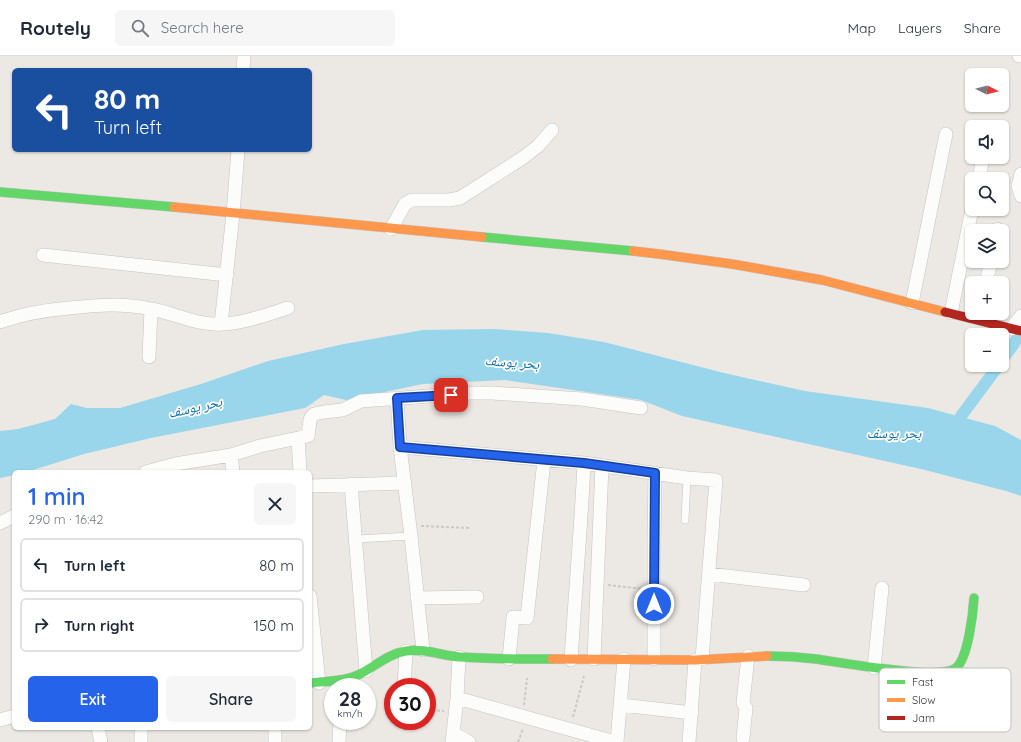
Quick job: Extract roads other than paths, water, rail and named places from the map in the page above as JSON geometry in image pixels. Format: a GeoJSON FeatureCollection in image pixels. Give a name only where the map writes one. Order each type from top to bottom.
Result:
{"type":"FeatureCollection","features":[{"type":"Feature","properties":{"kind":"street"},"geometry":{"type":"LineString","coordinates":[[243,68],[244,56]]}},
{"type":"Feature","properties":{"kind":"street"},"geometry":{"type":"LineString","coordinates":[[391,229],[405,204],[412,200],[449,200],[460,198],[524,157],[538,146],[552,130]]}},
{"type":"Feature","properties":{"kind":"street"},"geometry":{"type":"LineString","coordinates":[[912,303],[946,134]]}},
{"type":"Feature","properties":{"kind":"street"},"geometry":{"type":"LineString","coordinates":[[221,324],[233,214],[238,152]]}},
{"type":"Feature","properties":{"kind":"street"},"geometry":{"type":"LineString","coordinates":[[1021,174],[1018,186],[1021,196]]}},
{"type":"Feature","properties":{"kind":"street"},"geometry":{"type":"LineString","coordinates":[[0,192],[112,201],[651,254],[732,264],[822,280],[951,313],[965,315]]}},
{"type":"Feature","properties":{"kind":"street"},"geometry":{"type":"LineString","coordinates":[[951,313],[971,216]]}},
{"type":"Feature","properties":{"kind":"street"},"geometry":{"type":"LineString","coordinates":[[43,255],[227,275]]}},
{"type":"Feature","properties":{"kind":"street"},"geometry":{"type":"LineString","coordinates":[[0,322],[11,318],[50,310],[122,304],[151,309],[205,323],[221,324],[239,322],[288,308]]}},
{"type":"Feature","properties":{"kind":"street"},"geometry":{"type":"LineString","coordinates":[[149,357],[151,309]]}},
{"type":"Feature","properties":{"kind":"street"},"geometry":{"type":"LineString","coordinates":[[988,320],[1016,330],[1021,316]]}},
{"type":"Feature","properties":{"kind":"street"},"geometry":{"type":"LineString","coordinates":[[160,470],[231,456],[260,446],[308,436],[311,416],[314,414],[342,410],[361,401],[471,393],[492,393],[582,399],[641,408]]}},
{"type":"Feature","properties":{"kind":"street"},"geometry":{"type":"LineString","coordinates":[[397,398],[400,447],[423,650]]}},
{"type":"Feature","properties":{"kind":"street"},"geometry":{"type":"LineString","coordinates":[[298,438],[300,470]]}},
{"type":"Feature","properties":{"kind":"street"},"geometry":{"type":"LineString","coordinates":[[400,447],[584,463],[687,478],[716,480],[709,574],[689,742]]}},
{"type":"Feature","properties":{"kind":"street"},"geometry":{"type":"LineString","coordinates":[[231,456],[233,470]]}},
{"type":"Feature","properties":{"kind":"street"},"geometry":{"type":"LineString","coordinates":[[509,659],[513,617],[527,618],[544,460]]}},
{"type":"Feature","properties":{"kind":"street"},"geometry":{"type":"LineString","coordinates":[[571,660],[584,463]]}},
{"type":"Feature","properties":{"kind":"street"},"geometry":{"type":"LineString","coordinates":[[594,659],[602,466]]}},
{"type":"Feature","properties":{"kind":"street"},"geometry":{"type":"LineString","coordinates":[[654,659],[655,473]]}},
{"type":"Feature","properties":{"kind":"street"},"geometry":{"type":"LineString","coordinates":[[312,486],[405,482]]}},
{"type":"Feature","properties":{"kind":"street"},"geometry":{"type":"LineString","coordinates":[[352,484],[366,671]]}},
{"type":"Feature","properties":{"kind":"street"},"geometry":{"type":"LineString","coordinates":[[0,523],[12,517]]}},
{"type":"Feature","properties":{"kind":"street"},"geometry":{"type":"LineString","coordinates":[[709,574],[804,585]]}},
{"type":"Feature","properties":{"kind":"street"},"geometry":{"type":"LineString","coordinates":[[874,668],[882,588]]}},
{"type":"Feature","properties":{"kind":"street"},"geometry":{"type":"LineString","coordinates":[[417,598],[477,597]]}},
{"type":"Feature","properties":{"kind":"street"},"geometry":{"type":"LineString","coordinates":[[956,668],[961,660],[967,641],[974,609],[974,598]]}},
{"type":"Feature","properties":{"kind":"street"},"geometry":{"type":"LineString","coordinates":[[312,640],[314,683],[324,683]]}},
{"type":"Feature","properties":{"kind":"street"},"geometry":{"type":"LineString","coordinates":[[352,678],[394,654],[406,651],[423,650],[459,657],[509,659],[699,659],[774,656],[808,658],[879,668]]}},
{"type":"Feature","properties":{"kind":"street"},"geometry":{"type":"LineString","coordinates":[[404,678],[406,651]]}},
{"type":"Feature","properties":{"kind":"street"},"geometry":{"type":"LineString","coordinates":[[743,738],[746,708],[743,703],[748,656]]}},
{"type":"Feature","properties":{"kind":"street"},"geometry":{"type":"LineString","coordinates":[[459,657],[453,738],[469,742]]}},
{"type":"Feature","properties":{"kind":"street"},"geometry":{"type":"LineString","coordinates":[[457,698],[616,742],[621,704],[624,659]]}},
{"type":"Feature","properties":{"kind":"street"},"geometry":{"type":"LineString","coordinates":[[621,704],[692,713]]}},
{"type":"Feature","properties":{"kind":"street"},"geometry":{"type":"LineString","coordinates":[[0,720],[12,717]]}},
{"type":"Feature","properties":{"kind":"street"},"geometry":{"type":"LineString","coordinates":[[98,730],[101,742]]}},
{"type":"Feature","properties":{"kind":"street"},"geometry":{"type":"LineString","coordinates":[[141,730],[141,742]]}},
{"type":"Feature","properties":{"kind":"street"},"geometry":{"type":"LineString","coordinates":[[274,742],[275,730]]}},
{"type":"Feature","properties":{"kind":"street"},"geometry":{"type":"LineString","coordinates":[[339,742],[340,730]]}},
{"type":"Feature","properties":{"kind":"lane"},"geometry":{"type":"LineString","coordinates":[[685,520],[687,478]]}},
{"type":"Feature","properties":{"kind":"lane"},"geometry":{"type":"LineString","coordinates":[[356,539],[410,531]]}},
{"type":"Feature","properties":{"kind":"water","name":"بحر يوسف"},"geometry":{"type":"Polygon","coordinates":[[[494,329],[548,333],[604,342],[724,373],[805,391],[928,408],[995,426],[1021,440],[1021,496],[921,469],[682,416],[641,400],[505,380],[423,384],[346,400],[324,395],[305,408],[151,438],[84,454],[32,470],[12,470],[12,475],[0,478],[0,431],[18,429],[55,419],[71,404],[87,408],[120,408],[201,384],[268,361],[344,344],[423,330],[494,329]]]}},
{"type":"Feature","properties":{"kind":"waterway"},"geometry":{"type":"LineString","coordinates":[[1009,350],[1021,332]]}},
{"type":"Feature","properties":{"kind":"waterway"},"geometry":{"type":"LineString","coordinates":[[961,416],[994,372]]}}]}
